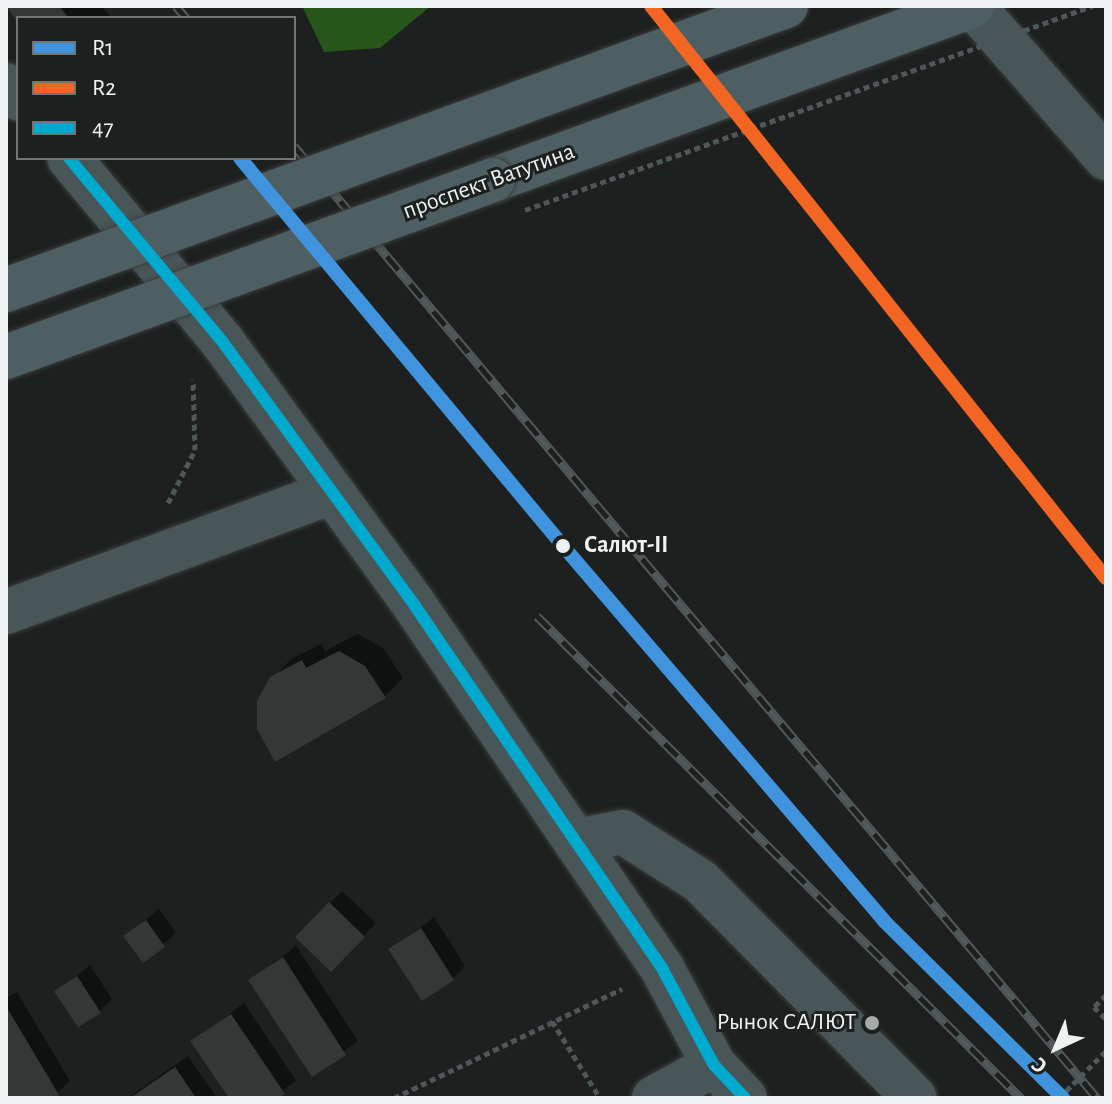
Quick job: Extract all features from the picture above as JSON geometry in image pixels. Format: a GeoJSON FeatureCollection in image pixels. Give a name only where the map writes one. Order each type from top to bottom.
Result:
{"type":"FeatureCollection","features":[{"type":"Feature","properties":{"kind":"main road"},"geometry":{"type":"LineString","coordinates":[[6,290],[786,6]]}},
{"type":"Feature","properties":{"kind":"main road","name":"проспект Ватутина"},"geometry":{"type":"LineString","coordinates":[[6,357],[972,6]]}},
{"type":"Feature","properties":{"kind":"street"},"geometry":{"type":"LineString","coordinates":[[972,6],[1106,158]]}},
{"type":"Feature","properties":{"kind":"street"},"geometry":{"type":"LineString","coordinates":[[71,160],[222,341],[415,606],[663,970],[714,1065],[745,1098]]}},
{"type":"Feature","properties":{"kind":"street"},"geometry":{"type":"LineString","coordinates":[[6,612],[330,493]]}},
{"type":"Feature","properties":{"kind":"street"},"geometry":{"type":"LineString","coordinates":[[575,841],[623,832],[700,881],[915,1098]]}},
{"type":"Feature","properties":{"kind":"street"},"geometry":{"type":"LineString","coordinates":[[654,1098],[714,1065]]}},
{"type":"Feature","properties":{"kind":"path"},"geometry":{"type":"LineString","coordinates":[[512,215],[1092,6]]}},
{"type":"Feature","properties":{"kind":"path"},"geometry":{"type":"LineString","coordinates":[[159,511],[170,502],[195,450],[194,383],[188,370]]}},
{"type":"Feature","properties":{"kind":"path"},"geometry":{"type":"LineString","coordinates":[[394,1098],[663,970]]}},
{"type":"Feature","properties":{"kind":"path"},"geometry":{"type":"LineString","coordinates":[[1106,995],[1094,1007],[1106,1019]]}},
{"type":"Feature","properties":{"kind":"path"},"geometry":{"type":"LineString","coordinates":[[552,1021],[600,1098]]}},
{"type":"Feature","properties":{"kind":"path"},"geometry":{"type":"LineString","coordinates":[[1059,1098],[1106,1051]]}},
{"type":"Feature","properties":{"kind":"green space"},"geometry":{"type":"Polygon","coordinates":[[[302,6],[431,6],[380,48],[324,52],[302,6]]]}},
{"type":"Feature","properties":{"kind":"building"},"geometry":{"type":"Polygon","coordinates":[[[6,6],[59,6],[67,16],[16,16],[16,20],[6,6]]]}},
{"type":"Feature","properties":{"kind":"building"},"geometry":{"type":"Polygon","coordinates":[[[339,651],[365,666],[386,698],[275,762],[257,729],[257,701],[270,677],[302,660],[306,668],[339,651]]]}},
{"type":"Feature","properties":{"kind":"building"},"geometry":{"type":"Polygon","coordinates":[[[329,902],[365,937],[331,972],[295,937],[329,902]]]}},
{"type":"Feature","properties":{"kind":"building"},"geometry":{"type":"Polygon","coordinates":[[[146,920],[165,947],[143,963],[123,936],[146,920]]]}},
{"type":"Feature","properties":{"kind":"building"},"geometry":{"type":"Polygon","coordinates":[[[421,928],[454,980],[422,1001],[388,949],[421,928]]]}},
{"type":"Feature","properties":{"kind":"building"},"geometry":{"type":"Polygon","coordinates":[[[283,957],[346,1055],[312,1077],[248,980],[283,957]]]}},
{"type":"Feature","properties":{"kind":"building"},"geometry":{"type":"Polygon","coordinates":[[[77,976],[101,1013],[78,1027],[54,991],[77,976]]]}},
{"type":"Feature","properties":{"kind":"building"},"geometry":{"type":"Polygon","coordinates":[[[6,1006],[59,1095],[55,1098],[9,1098],[6,1092],[6,1006]]]}},
{"type":"Feature","properties":{"kind":"building"},"geometry":{"type":"Polygon","coordinates":[[[231,1014],[285,1094],[279,1098],[229,1098],[190,1041],[231,1014]]]}},
{"type":"Feature","properties":{"kind":"building"},"geometry":{"type":"Polygon","coordinates":[[[175,1067],[196,1098],[130,1098],[175,1067]]]}},
{"type":"Feature","properties":{"kind":"railway"},"geometry":{"type":"LineString","coordinates":[[176,6],[184,16]]}},
{"type":"Feature","properties":{"kind":"railway"},"geometry":{"type":"LineString","coordinates":[[296,148],[1097,1098]]}},
{"type":"Feature","properties":{"kind":"railway"},"geometry":{"type":"LineString","coordinates":[[537,616],[1021,1098]]}},
{"type":"Feature","properties":{"kind":"transit line","name":"R2"},"geometry":{"type":"LineString","coordinates":[[651,6],[1106,578]]}},
{"type":"Feature","properties":{"kind":"transit line","name":"47"},"geometry":{"type":"LineString","coordinates":[[71,160],[222,341],[415,606],[663,970],[714,1065],[745,1098]]}},
{"type":"Feature","properties":{"kind":"transit line","name":"R1"},"geometry":{"type":"LineString","coordinates":[[242,160],[563,546],[884,921],[1063,1098]]}},
{"type":"Feature","properties":{"kind":"place","name":"Салют-II"},"geometry":{"type":"Point","coordinates":[563,546]}},
{"type":"Feature","properties":{"kind":"place","name":"Рынок САЛЮТ"},"geometry":{"type":"Point","coordinates":[872,1023]}}]}
